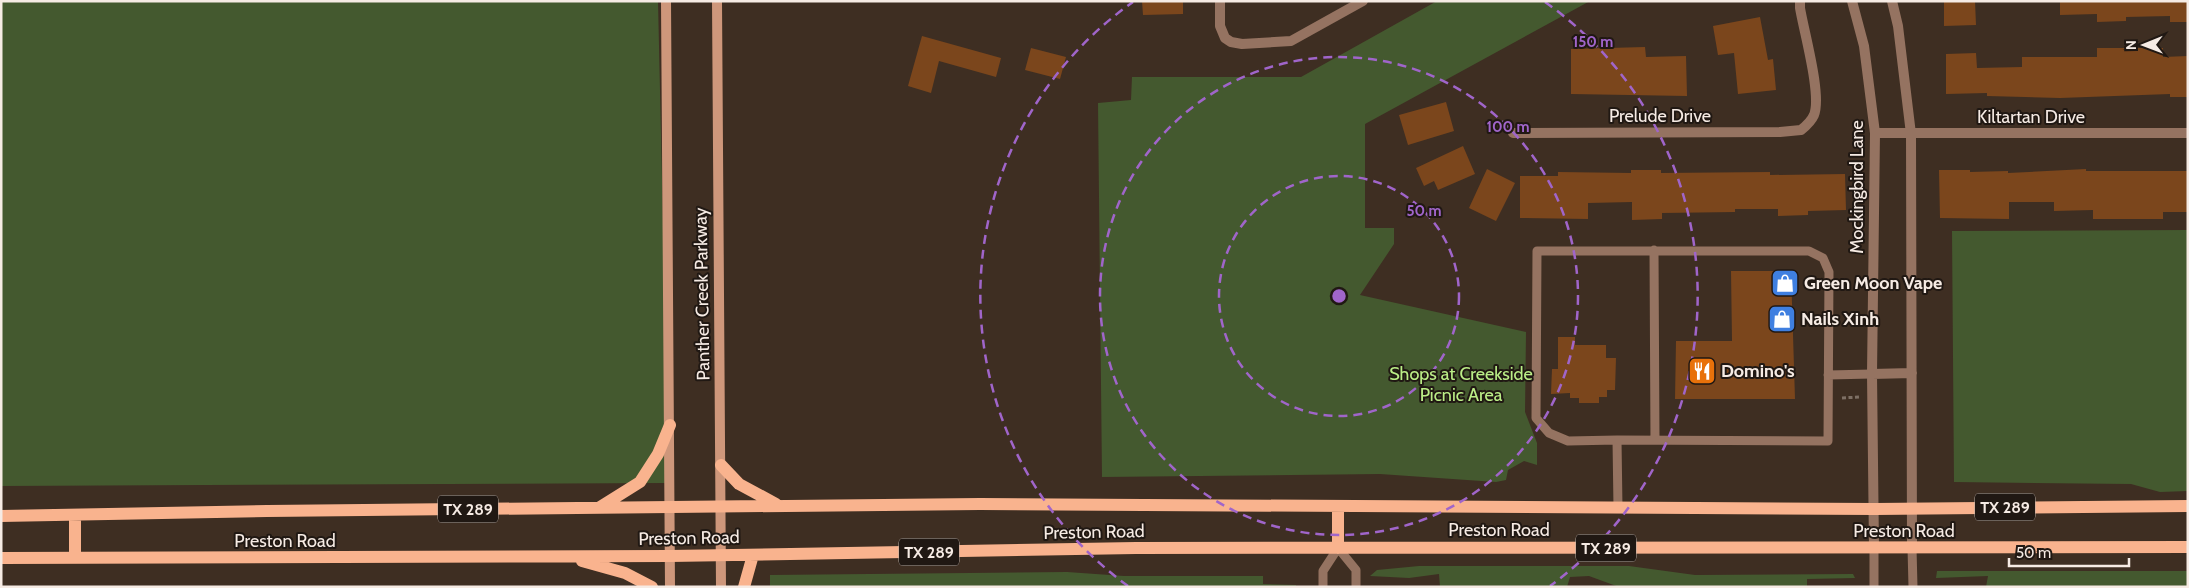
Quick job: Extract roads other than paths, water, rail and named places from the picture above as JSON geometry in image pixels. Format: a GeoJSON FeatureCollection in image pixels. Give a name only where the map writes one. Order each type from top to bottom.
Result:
{"type":"FeatureCollection","features":[{"type":"Feature","properties":{"kind":"main road","name":"Panther Creek Parkway"},"geometry":{"type":"LineString","coordinates":[[666,1],[670,587]]}},
{"type":"Feature","properties":{"kind":"main road","name":"Panther Creek Parkway"},"geometry":{"type":"LineString","coordinates":[[717,1],[721,587]]}},
{"type":"Feature","properties":{"kind":"main road"},"geometry":{"type":"LineString","coordinates":[[599,508],[640,482],[658,454],[670,424]]}},
{"type":"Feature","properties":{"kind":"main road"},"geometry":{"type":"LineString","coordinates":[[721,465],[745,488],[781,506]]}},
{"type":"Feature","properties":{"kind":"main road","name":"Preston Road"},"geometry":{"type":"LineString","coordinates":[[1,516],[267,511],[980,504],[1338,508],[1875,509],[2188,506]]}},
{"type":"Feature","properties":{"kind":"main road"},"geometry":{"type":"LineString","coordinates":[[1338,508],[1338,548]]}},
{"type":"Feature","properties":{"kind":"main road"},"geometry":{"type":"LineString","coordinates":[[75,516],[75,558]]}},
{"type":"Feature","properties":{"kind":"main road","name":"Preston Road"},"geometry":{"type":"LineString","coordinates":[[1,558],[722,556],[1136,548],[1874,549],[2188,547]]}},
{"type":"Feature","properties":{"kind":"main road"},"geometry":{"type":"LineString","coordinates":[[744,587],[753,555]]}},
{"type":"Feature","properties":{"kind":"main road"},"geometry":{"type":"LineString","coordinates":[[568,557],[625,573],[652,587]]}},
{"type":"Feature","properties":{"kind":"street"},"geometry":{"type":"LineString","coordinates":[[1220,1],[1220,26],[1225,38],[1231,42],[1242,44],[1291,41],[1363,1]]}},
{"type":"Feature","properties":{"kind":"street","name":"Prelude Drive"},"geometry":{"type":"LineString","coordinates":[[1513,133],[1795,132],[1807,126],[1813,116],[1815,98],[1813,73],[1800,1]]}},
{"type":"Feature","properties":{"kind":"street","name":"Mockingbird Lane"},"geometry":{"type":"LineString","coordinates":[[1852,1],[1864,46],[1875,133],[1872,374],[1874,549]]}},
{"type":"Feature","properties":{"kind":"street"},"geometry":{"type":"LineString","coordinates":[[1892,1],[1898,26],[1911,134],[1912,548]]}},
{"type":"Feature","properties":{"kind":"street","name":"Kiltartan Drive"},"geometry":{"type":"LineString","coordinates":[[1875,133],[2188,133]]}},
{"type":"Feature","properties":{"kind":"street"},"geometry":{"type":"LineString","coordinates":[[1872,374],[1912,373]]}},
{"type":"Feature","properties":{"kind":"lane"},"geometry":{"type":"LineString","coordinates":[[1654,250],[1655,440]]}},
{"type":"Feature","properties":{"kind":"lane"},"geometry":{"type":"LineString","coordinates":[[1654,250],[1809,251],[1823,258],[1829,272],[1828,440],[1568,441],[1549,433],[1536,418],[1537,251],[1654,250]]}},
{"type":"Feature","properties":{"kind":"lane"},"geometry":{"type":"LineString","coordinates":[[1828,375],[1872,374]]}},
{"type":"Feature","properties":{"kind":"lane"},"geometry":{"type":"LineString","coordinates":[[1617,440],[1618,508]]}},
{"type":"Feature","properties":{"kind":"lane"},"geometry":{"type":"LineString","coordinates":[[1323,587],[1323,571],[1338,548],[1356,570],[1356,587]]}},
{"type":"Feature","properties":{"kind":"lane"},"geometry":{"type":"LineString","coordinates":[[1912,548],[1913,587]]}},
{"type":"Feature","properties":{"kind":"lane"},"geometry":{"type":"LineString","coordinates":[[1874,549],[1874,587]]}},
{"type":"Feature","properties":{"kind":"place","name":"Green Moon Vape"},"geometry":{"type":"Point","coordinates":[1785,283]}},
{"type":"Feature","properties":{"kind":"place","name":"Nails Xinh"},"geometry":{"type":"Point","coordinates":[1782,319]}},
{"type":"Feature","properties":{"kind":"place","name":"Domino's"},"geometry":{"type":"Point","coordinates":[1702,371]}},
{"type":"Feature","properties":{"kind":"park label","name":"Shops at Creekside Picnic Area"},"geometry":{"type":"Point","coordinates":[1461,384]}}]}
